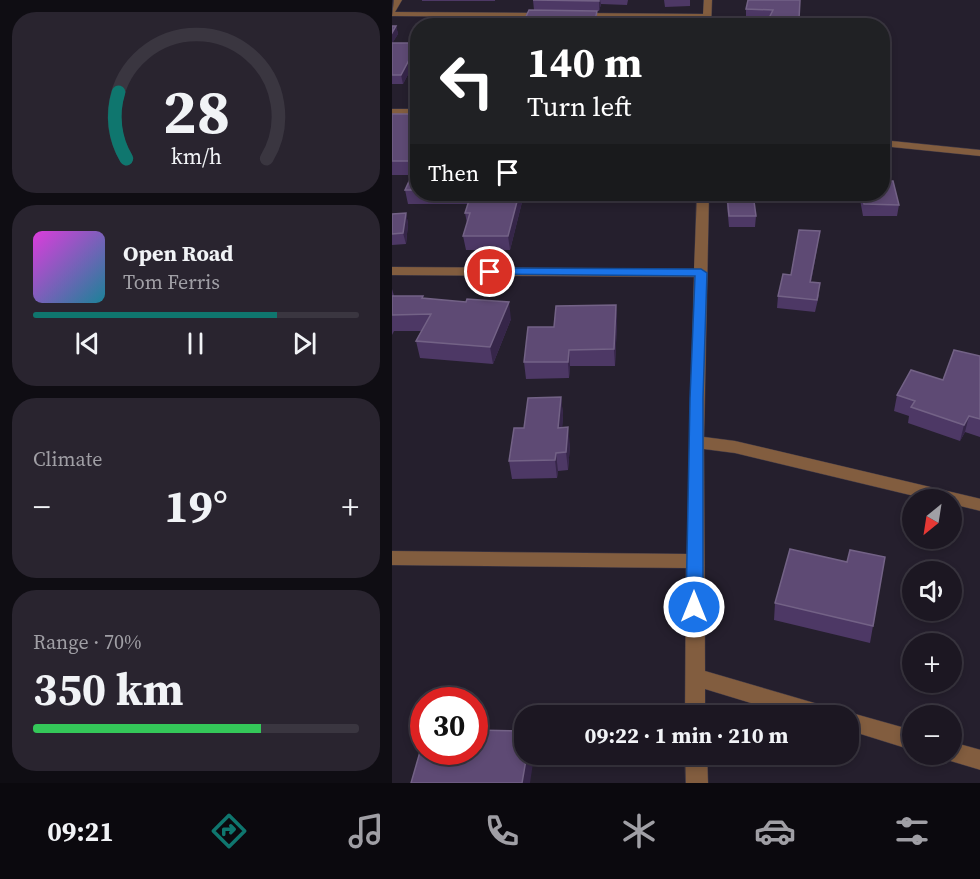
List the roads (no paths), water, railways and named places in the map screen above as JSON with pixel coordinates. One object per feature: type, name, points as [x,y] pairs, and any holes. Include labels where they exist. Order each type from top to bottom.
[{"type":"street","points":[[398,0],[392,12],[553,15]]},
{"type":"street","points":[[707,18],[708,0]]},
{"type":"street","points":[[564,15],[636,18]]},
{"type":"street","points":[[392,112],[410,111]]},
{"type":"street","points":[[890,144],[980,153]]},
{"type":"street","points":[[695,705],[694,561],[703,201]]},
{"type":"street","points":[[392,271],[701,273]]},
{"type":"street","points":[[696,442],[735,447],[980,505]]},
{"type":"street","points":[[392,558],[694,561]]},
{"type":"street","points":[[695,677],[790,705]]},
{"type":"street","points":[[859,725],[902,737]]},
{"type":"street","points":[[962,755],[980,760]]},
{"type":"street","points":[[696,765],[697,783]]}]
